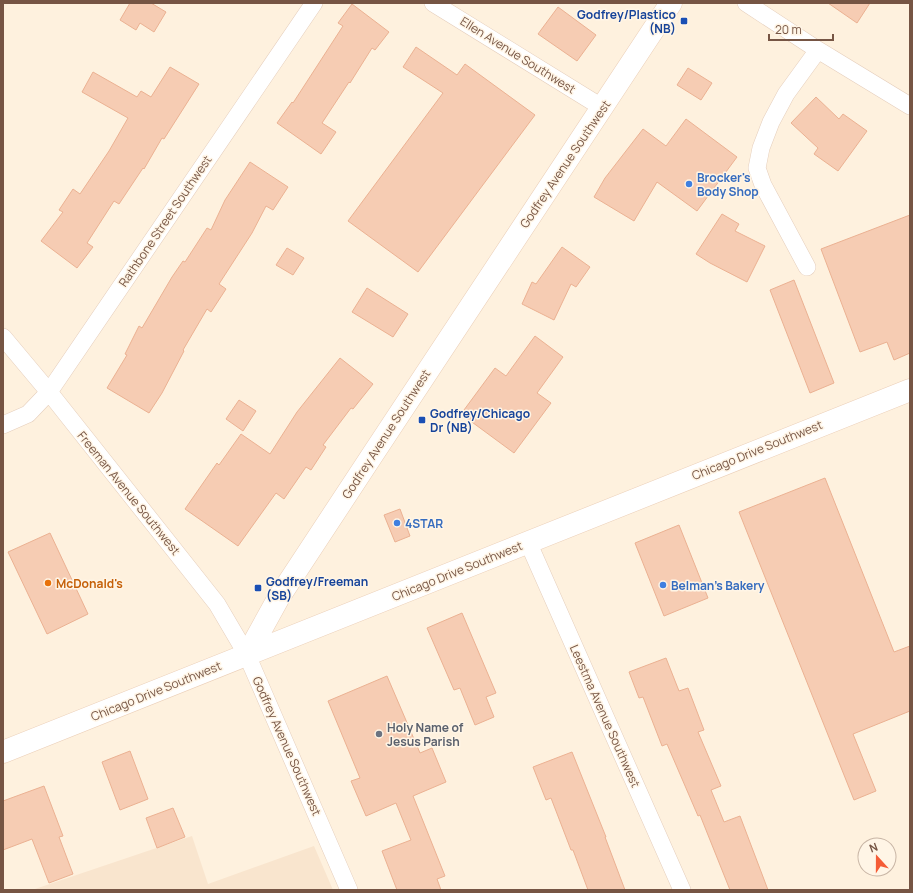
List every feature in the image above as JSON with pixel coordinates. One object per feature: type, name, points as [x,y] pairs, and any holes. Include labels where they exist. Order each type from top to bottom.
[{"type":"main road","name":"Godfrey Avenue Southwest","points":[[247,655],[296,571],[672,3]]},
{"type":"main road","name":"Chicago Drive Southwest","points":[[3,752],[910,390]]},
{"type":"street","name":"Rathbone Street Southwest","points":[[3,425],[28,414],[49,392],[314,3]]},
{"type":"street","name":"Ellen Avenue Southwest","points":[[433,3],[603,108]]},
{"type":"street","points":[[746,3],[818,50],[910,106]]},
{"type":"street","points":[[807,267],[763,185],[757,168],[761,148],[771,122],[786,94],[818,50]]},
{"type":"street","name":"Freeman Avenue Southwest","points":[[3,337],[49,392],[217,604],[247,655]]},
{"type":"street","name":"Leestma Avenue Southwest","points":[[528,542],[682,890]]},
{"type":"street","name":"Godfrey Avenue Southwest","points":[[247,655],[349,890]]},
{"type":"shaded area","points":[[192,836],[208,884],[314,846],[333,890],[32,890]]},
{"type":"building","points":[[130,3],[151,3],[166,12],[154,32],[140,23],[136,30],[120,20]]},
{"type":"building","points":[[828,3],[870,3],[857,23]]},
{"type":"building","points":[[352,4],[389,32],[375,50],[372,48],[322,123],[336,132],[321,154],[277,123],[292,102],[293,103],[343,26],[338,23]]},
{"type":"building","points":[[558,7],[596,35],[577,61],[538,34]]},
{"type":"building","points":[[416,47],[457,75],[465,64],[535,115],[418,272],[348,221],[443,93],[403,67]]},
{"type":"building","points":[[170,67],[199,84],[164,139],[162,138],[144,169],[143,168],[119,204],[114,201],[87,243],[93,247],[77,268],[41,241],[63,212],[59,210],[73,189],[80,194],[109,151],[128,118],[82,92],[93,72],[137,97],[141,91],[151,97]]},
{"type":"building","points":[[688,68],[712,83],[701,100],[677,85]]},
{"type":"building","points":[[816,97],[839,119],[843,114],[867,131],[838,171],[814,154],[818,148],[791,123]]},
{"type":"building","name":"Brocker's Body Shop","points":[[686,119],[737,157],[697,211],[657,182],[634,221],[594,197],[605,178],[643,129],[666,146]]},
{"type":"building","points":[[250,162],[288,187],[273,210],[266,206],[252,233],[219,284],[226,289],[211,312],[207,309],[183,350],[184,351],[162,393],[149,413],[107,388],[127,355],[125,354],[139,326],[142,328],[172,277],[183,261],[185,262],[207,228],[211,230],[225,200]]},
{"type":"building","points":[[722,214],[739,224],[735,231],[765,246],[747,282],[696,254]]},
{"type":"building","points":[[910,215],[910,353],[894,360],[887,342],[860,352],[821,249]]},
{"type":"building","points":[[562,247],[590,267],[576,287],[571,284],[554,320],[522,304],[532,282],[536,284]]},
{"type":"building","points":[[287,248],[304,258],[293,275],[276,265]]},
{"type":"building","points":[[794,280],[834,383],[810,393],[770,290]]},
{"type":"building","points":[[367,288],[408,314],[393,337],[352,312]]},
{"type":"building","points":[[535,336],[563,357],[537,393],[551,403],[514,453],[461,414],[495,368],[506,376]]},
{"type":"building","points":[[340,358],[373,384],[353,409],[351,408],[323,445],[326,447],[311,470],[306,467],[284,499],[276,493],[238,546],[185,509],[217,463],[219,465],[241,434],[270,454],[297,412]]},
{"type":"building","points":[[239,400],[256,411],[243,431],[226,419]]},
{"type":"building","points":[[825,478],[894,652],[910,646],[910,711],[853,734],[876,791],[854,800],[739,512]]},
{"type":"building","points":[[400,509],[410,536],[395,542],[384,515]]},
{"type":"building","points":[[679,525],[708,598],[664,616],[635,543]]},
{"type":"building","name":"McDonald's","points":[[50,533],[88,614],[47,634],[8,552]]},
{"type":"building","points":[[462,613],[496,693],[486,697],[494,717],[475,725],[460,688],[454,690],[427,628]]},
{"type":"building","points":[[666,658],[679,691],[688,688],[704,730],[698,732],[721,786],[711,790],[724,822],[740,816],[768,890],[730,890],[700,815],[698,816],[667,744],[662,746],[643,697],[639,698],[629,672]]},
{"type":"building","points":[[387,676],[420,753],[432,748],[446,782],[413,796],[445,876],[437,879],[441,890],[397,890],[382,851],[411,840],[396,803],[366,816],[351,781],[360,778],[328,701]]},
{"type":"building","points":[[130,751],[148,799],[120,810],[102,762]]},
{"type":"building","points":[[572,752],[606,837],[625,890],[588,890],[551,798],[546,800],[533,767]]},
{"type":"building","points":[[44,786],[63,836],[59,837],[73,874],[49,883],[32,839],[3,850],[3,801]]},
{"type":"building","points":[[173,808],[185,837],[157,848],[146,818]]},
{"type":"place","name":"Godfrey/Plastico (NB)","points":[[684,21]]},
{"type":"place","name":"Brocker's Body Shop","points":[[689,184]]},
{"type":"place","name":"Godfrey/Chicago Dr (NB)","points":[[422,420]]},
{"type":"place","name":"4STAR","points":[[397,523]]},
{"type":"place","name":"McDonald's","points":[[48,583]]},
{"type":"place","name":"Belman's Bakery","points":[[663,585]]},
{"type":"place","name":"Godfrey/Freeman (SB)","points":[[258,588]]},
{"type":"place","name":"Holy Name of Jesus Parish","points":[[379,734]]}]
